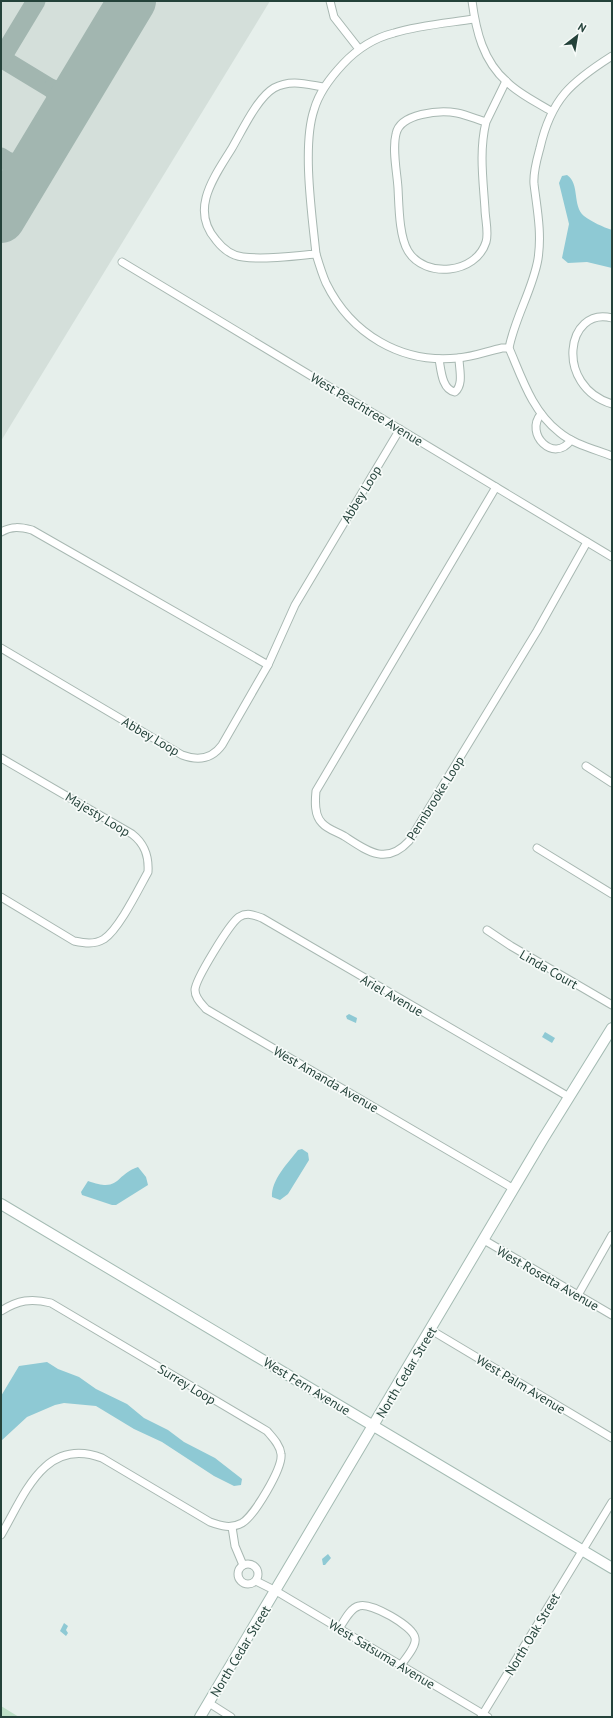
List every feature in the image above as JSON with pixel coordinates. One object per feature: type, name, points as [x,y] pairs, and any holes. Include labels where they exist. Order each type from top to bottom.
[{"type":"street","points":[[330,1],[334,17],[359,49]]},
{"type":"street","points":[[472,1],[474,19],[485,54],[506,81],[551,111]]},
{"type":"street","points":[[474,19],[420,27],[393,33],[372,41],[359,49],[323,87],[313,110],[309,133],[309,164],[316,254],[325,282],[345,314],[360,330],[389,348],[404,353],[439,359],[459,358],[502,348],[509,348]]},
{"type":"street","points":[[612,56],[584,74],[551,111],[542,136],[534,182],[541,228],[538,260],[509,348],[530,398],[558,432],[571,440],[612,456]]},
{"type":"street","points":[[486,122],[456,113],[424,114],[412,116],[402,123],[396,133],[398,192],[403,241],[408,252],[418,262],[430,268],[445,269],[468,264],[477,257],[487,241],[481,165],[482,138],[486,122],[506,81]]},
{"type":"street","points":[[316,254],[242,257],[225,250],[210,234],[204,215],[204,198],[212,182],[261,101],[273,89],[287,83],[300,82],[323,87]]},
{"type":"street","name":"West Peachtree Avenue","points":[[122,262],[612,557]]},
{"type":"street","points":[[612,318],[600,317],[589,321],[579,331],[572,350],[573,365],[581,383],[593,395],[612,404]]},
{"type":"street","points":[[439,359],[445,387],[450,391],[455,392],[459,388],[460,382],[459,358]]},
{"type":"street","points":[[542,414],[536,423],[537,432],[540,440],[548,448],[562,449],[567,446],[571,440]]},
{"type":"street","name":"Abbey Loop","points":[[1,648],[192,759],[206,757],[218,750],[268,665],[295,605],[400,429]]},
{"type":"street","name":"Pennbrooke Loop","points":[[496,487],[316,791],[315,803],[317,814],[322,823],[362,847],[374,853],[390,854],[401,850],[409,841],[544,619],[588,542]]},
{"type":"street","points":[[1,532],[10,528],[21,527],[32,530],[268,665]]},
{"type":"street","name":"Majesty Loop","points":[[1,758],[132,834],[144,846],[149,863],[148,872],[112,932],[103,940],[95,943],[85,944],[74,941],[1,897]]},
{"type":"street","points":[[586,766],[612,782]]},
{"type":"street","points":[[537,848],[612,894]]},
{"type":"street","name":"Ariel Avenue","points":[[221,941],[237,918],[252,914],[262,918],[569,1097]]},
{"type":"street","name":"Linda Court","points":[[487,930],[511,946],[612,1006]]},
{"type":"street","name":"West Amanda Avenue","points":[[221,941],[196,982],[196,998],[206,1009],[514,1189]]},
{"type":"street","name":"North Cedar Street","points":[[200,1717],[569,1097],[612,1028]]},
{"type":"street","name":"West Fern Avenue","points":[[1,1204],[612,1568]]},
{"type":"street","points":[[578,1295],[612,1235]]},
{"type":"street","name":"West Rosetta Avenue","points":[[484,1240],[612,1315]]},
{"type":"street","name":"Surrey Loop","points":[[1,1311],[11,1304],[24,1300],[38,1300],[50,1303],[267,1431],[278,1444],[281,1454],[278,1469],[253,1512],[243,1522],[232,1527]]},
{"type":"street","name":"West Palm Avenue","points":[[430,1330],[612,1438]]},
{"type":"street","points":[[1,1535],[33,1478],[43,1467],[63,1456],[83,1453],[102,1458],[210,1522],[221,1526],[232,1527],[236,1546],[243,1565]]},
{"type":"street","name":"North Oak Street","points":[[484,1716],[612,1502]]},
{"type":"street","points":[[256,1581],[258,1573],[256,1567],[248,1564],[243,1565],[237,1574],[240,1581],[249,1584],[256,1581],[276,1591]]},
{"type":"street","name":"West Satsuma Avenue","points":[[276,1591],[402,1665],[484,1716]]},
{"type":"street","points":[[339,1628],[350,1612],[360,1605],[371,1606],[388,1615],[411,1630],[416,1639],[402,1665]]},
{"type":"street","points":[[209,1703],[231,1717]]},
{"type":"shaded area","points":[[1,1],[270,1],[1,441]]},
{"type":"green space","points":[[1,1706],[19,1717],[1,1717]]},
{"type":"water","points":[[567,175],[573,183],[580,212],[590,220],[612,230],[612,268],[587,262],[568,263],[562,258],[569,224],[559,183],[562,176]]},
{"type":"water","points":[[349,1014],[357,1018],[356,1023],[347,1019],[346,1016]]},
{"type":"water","points":[[545,1032],[555,1038],[552,1043],[542,1037]]},
{"type":"water","points":[[302,1149],[308,1153],[309,1160],[288,1194],[280,1200],[272,1197],[272,1191],[277,1178],[298,1150]]},
{"type":"water","points":[[138,1167],[146,1177],[148,1185],[116,1205],[82,1195],[81,1192],[88,1181],[106,1185],[112,1184],[130,1170]]},
{"type":"water","points":[[47,1362],[58,1369],[79,1377],[96,1389],[127,1404],[144,1418],[168,1430],[184,1442],[215,1458],[242,1479],[241,1485],[234,1486],[214,1476],[162,1442],[134,1429],[96,1406],[64,1403],[55,1405],[27,1417],[1,1441],[1,1396],[19,1366]]},
{"type":"water","points":[[328,1554],[331,1558],[325,1565],[323,1565],[322,1559]]},
{"type":"water","points":[[64,1623],[68,1626],[66,1630],[68,1633],[66,1636],[60,1631]]},
{"type":"taxiway","points":[[1,59],[36,1]]},
{"type":"taxiway","points":[[1,58],[52,89],[60,103],[60,120]]},
{"type":"taxiway","points":[[52,89],[65,91],[82,84]]},
{"type":"taxiway","points":[[1,157],[12,166],[19,189]]},
{"type":"taxiway","points":[[10,162],[17,163],[39,157]]},
{"type":"runway","points":[[1,219],[132,1]]}]
